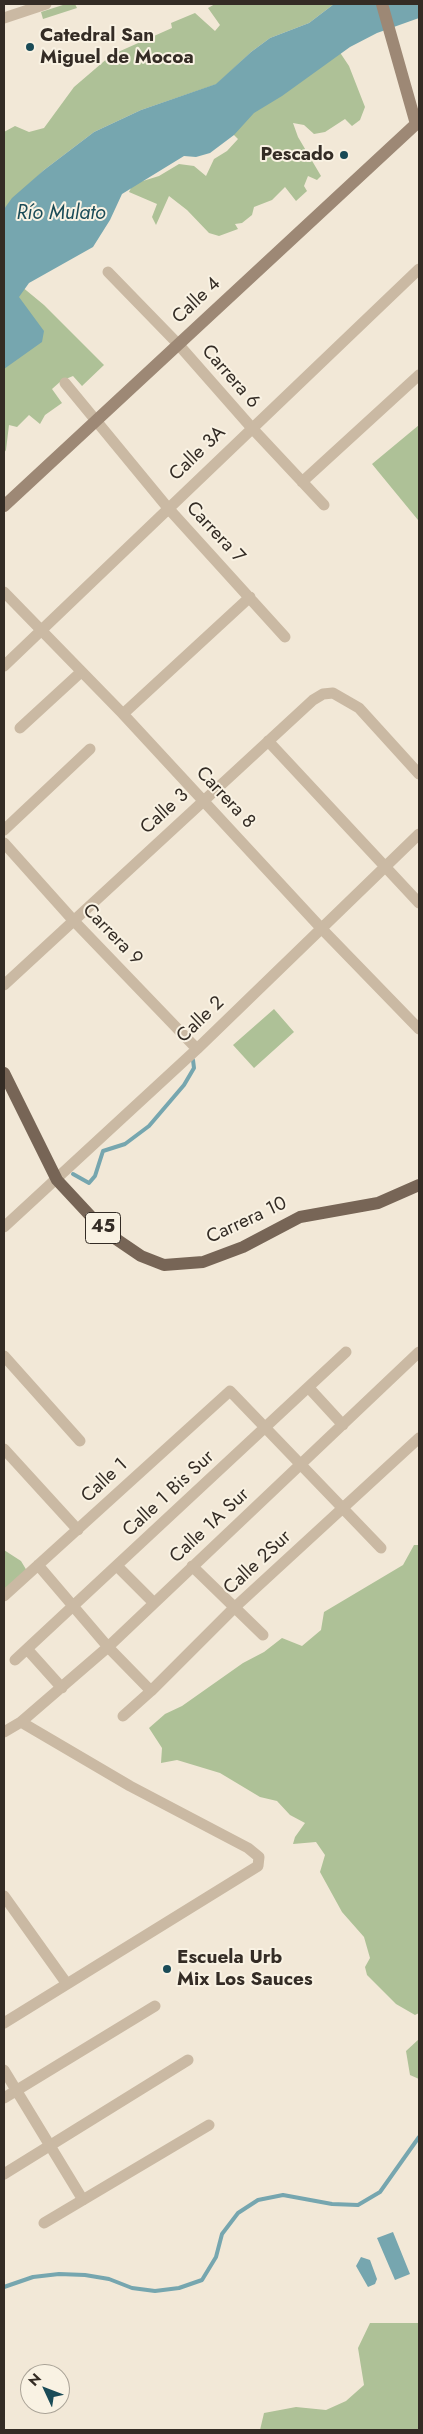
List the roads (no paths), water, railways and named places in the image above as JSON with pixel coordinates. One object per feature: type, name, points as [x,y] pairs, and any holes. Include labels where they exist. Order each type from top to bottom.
[{"type":"main road","points":[[382,4],[418,127]]},
{"type":"main road","name":"Calle 4","points":[[4,506],[178,344],[418,127]]},
{"type":"main road","name":"Carrera 10","points":[[4,1072],[58,1180],[97,1223],[116,1239],[141,1256],[164,1265],[203,1262],[244,1247],[300,1217],[378,1203],[419,1185]]},
{"type":"street","points":[[4,18],[46,4]]},
{"type":"street","name":"Calle 3A","points":[[4,666],[251,427],[419,268]]},
{"type":"street","name":"Carrera 6","points":[[108,272],[178,344],[251,427],[324,505]]},
{"type":"street","points":[[302,482],[419,375]]},
{"type":"street","name":"Carrera 7","points":[[65,383],[168,508],[250,596],[284,637]]},
{"type":"street","name":"Carrera 8","points":[[4,592],[123,714],[321,928],[419,1029]]},
{"type":"street","points":[[123,714],[250,596]]},
{"type":"street","points":[[20,728],[81,672]]},
{"type":"street","name":"Calle 3","points":[[4,985],[268,741],[313,700],[323,694],[333,693],[358,708],[419,774]]},
{"type":"street","points":[[268,741],[419,903]]},
{"type":"street","points":[[4,830],[90,749]]},
{"type":"street","name":"Calle 2","points":[[4,1227],[58,1180],[197,1049],[419,834]]},
{"type":"street","name":"Carrera 9","points":[[4,843],[73,920],[197,1049]]},
{"type":"street","name":"Calle 1 Bis Sur","points":[[14,1660],[266,1429],[346,1352]]},
{"type":"street","name":"Calle 1A Sur","points":[[4,1732],[21,1722],[108,1647],[419,1352]]},
{"type":"street","points":[[4,1356],[80,1442]]},
{"type":"street","points":[[309,1388],[343,1425]]},
{"type":"street","name":"Calle 1","points":[[4,1596],[230,1390],[266,1429]]},
{"type":"street","points":[[266,1429],[381,1548]]},
{"type":"street","name":"Calle 2Sur","points":[[123,1716],[151,1691],[234,1608],[419,1438]]},
{"type":"street","points":[[4,1450],[78,1530]]},
{"type":"street","points":[[38,1565],[72,1607],[151,1691]]},
{"type":"street","points":[[117,1566],[154,1603]]},
{"type":"street","points":[[192,1566],[263,1635]]},
{"type":"street","points":[[27,1649],[62,1688]]},
{"type":"street","points":[[4,2023],[258,1866],[259,1857],[248,1848],[130,1786],[21,1722]]},
{"type":"street","points":[[4,1896],[67,1984]]},
{"type":"street","points":[[4,2098],[155,2006]]},
{"type":"street","points":[[4,2174],[188,2060]]},
{"type":"street","points":[[4,2070],[83,2200]]},
{"type":"street","points":[[44,2223],[209,2125]]},
{"type":"water","name":"Río Mulato","points":[[334,4],[419,4],[419,18],[377,33],[350,47],[282,96],[254,113],[234,135],[210,153],[196,157],[184,156],[122,194],[110,220],[93,247],[29,283],[19,297],[44,331],[42,342],[4,369],[4,209],[12,198],[44,170],[94,132],[141,110],[216,84],[251,52],[270,38],[309,23]]},
{"type":"water","points":[[393,2232],[410,2274],[395,2280],[377,2238]]},
{"type":"water","points":[[361,2257],[370,2260],[377,2279],[375,2284],[368,2287],[356,2266]]},
{"type":"waterway","points":[[73,1174],[89,1183],[95,1176],[103,1151],[125,1144],[149,1126],[184,1085],[194,1068],[193,1060]]},
{"type":"waterway","points":[[4,2287],[33,2277],[59,2274],[85,2275],[109,2279],[132,2288],[155,2291],[179,2288],[202,2280],[216,2257],[222,2234],[238,2213],[258,2200],[283,2195],[332,2204],[358,2205],[380,2192],[419,2137]]},
{"type":"place","name":"Catedral San Miguel de Mocoa","points":[[30,47]]},
{"type":"place","name":"Pescado","points":[[344,155]]},
{"type":"place","name":"Escuela Urb Mix Los Sauces","points":[[167,1969]]}]
